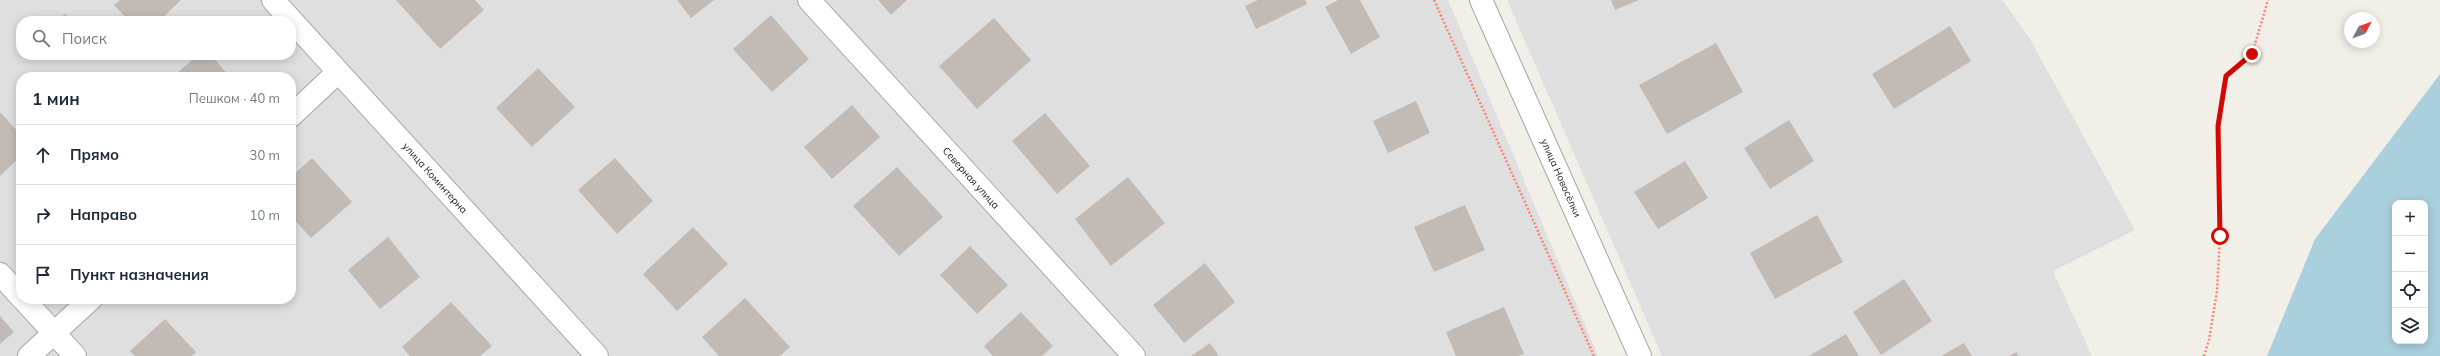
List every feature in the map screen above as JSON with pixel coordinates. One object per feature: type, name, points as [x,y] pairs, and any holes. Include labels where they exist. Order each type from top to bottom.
[{"type":"street","name":"улица Коминтерна","points":[[274,0],[288,16]]},
{"type":"street","name":"Северная улица","points":[[809,0],[1134,356]]},
{"type":"street","name":"улица Новосёлки","points":[[1481,0],[1640,356]]},
{"type":"street","name":"улица Коминтерна","points":[[296,25],[597,356]]},
{"type":"street","points":[[296,111],[338,72]]},
{"type":"street","points":[[0,274],[16,292]]},
{"type":"street","points":[[28,304],[75,356]]},
{"type":"street","points":[[29,356],[86,304]]},
{"type":"path","points":[[1434,0],[1594,356]]},
{"type":"path","points":[[2204,356],[2209,340],[2217,291],[2220,236],[2218,126],[2226,76],[2252,54],[2268,0]]},
{"type":"shaded area","points":[[0,0],[1448,0],[1598,356],[0,356]]},
{"type":"shaded area","points":[[1507,0],[2002,0],[2030,39],[2135,230],[2053,271],[2092,356],[1662,356]]},
{"type":"water","points":[[2440,74],[2440,356],[2267,356],[2315,239]]},
{"type":"building","points":[[120,0],[180,1],[164,16],[124,16],[114,5]]},
{"type":"building","points":[[396,0],[475,0],[484,10],[440,49]]},
{"type":"building","points":[[677,0],[714,0],[691,18]]},
{"type":"building","points":[[878,0],[907,0],[891,15]]},
{"type":"building","points":[[1258,0],[1305,0],[1307,4],[1256,29],[1245,6]]},
{"type":"building","points":[[1338,0],[1360,0],[1380,37],[1351,54],[1325,7]]},
{"type":"building","points":[[1611,0],[1639,0],[1615,10]]},
{"type":"building","points":[[771,15],[809,59],[772,92],[733,49]]},
{"type":"building","points":[[994,18],[1031,60],[977,109],[939,66]]},
{"type":"building","points":[[1950,26],[1971,61],[1894,109],[1872,74]]},
{"type":"building","points":[[1716,43],[1743,92],[1667,134],[1639,85]]},
{"type":"building","points":[[192,60],[215,60],[226,72],[178,72]]},
{"type":"building","points":[[538,68],[575,107],[532,147],[496,108]]},
{"type":"building","points":[[1416,101],[1430,133],[1388,153],[1373,121]]},
{"type":"building","points":[[852,105],[880,137],[832,179],[804,147]]},
{"type":"building","points":[[0,112],[16,130],[16,161],[0,176]]},
{"type":"building","points":[[1045,113],[1090,166],[1057,194],[1012,141]]},
{"type":"building","points":[[1789,120],[1814,161],[1770,189],[1744,148]]},
{"type":"building","points":[[312,158],[352,202],[311,238],[296,222],[296,172]]},
{"type":"building","points":[[615,158],[653,201],[617,234],[578,190]]},
{"type":"building","points":[[1685,161],[1708,198],[1658,229],[1634,192]]},
{"type":"building","points":[[897,167],[943,217],[899,256],[853,206]]},
{"type":"building","points":[[1128,177],[1165,223],[1111,266],[1075,219]]},
{"type":"building","points":[[1465,205],[1485,250],[1434,272],[1414,227]]},
{"type":"building","points":[[1817,215],[1843,262],[1775,299],[1750,253]]},
{"type":"building","points":[[693,227],[728,264],[677,311],[643,274]]},
{"type":"building","points":[[388,237],[420,277],[380,309],[348,270]]},
{"type":"building","points":[[970,246],[1008,285],[977,314],[940,275]]},
{"type":"building","points":[[1205,263],[1235,302],[1184,343],[1153,305]]},
{"type":"building","points":[[1904,279],[1932,321],[1881,355],[1853,312]]},
{"type":"building","points":[[745,298],[790,347],[780,356],[719,356],[702,337]]},
{"type":"building","points":[[451,302],[492,346],[480,356],[410,356],[402,347]]},
{"type":"building","points":[[1504,307],[1524,354],[1518,356],[1456,356],[1446,332]]},
{"type":"building","points":[[1021,312],[1053,346],[1042,356],[993,356],[984,346]]},
{"type":"building","points":[[0,316],[14,332],[0,344]]},
{"type":"building","points":[[165,319],[196,352],[192,356],[135,356],[130,351]]},
{"type":"building","points":[[1846,334],[1859,356],[1809,356]]},
{"type":"building","points":[[1210,343],[1219,356],[1191,356]]},
{"type":"building","points":[[1964,343],[1972,356],[1941,356]]},
{"type":"building","points":[[2016,352],[2019,356],[2009,356]]},
{"type":"route","points":[[2220,236],[2218,126],[2226,76],[2252,54]]}]
